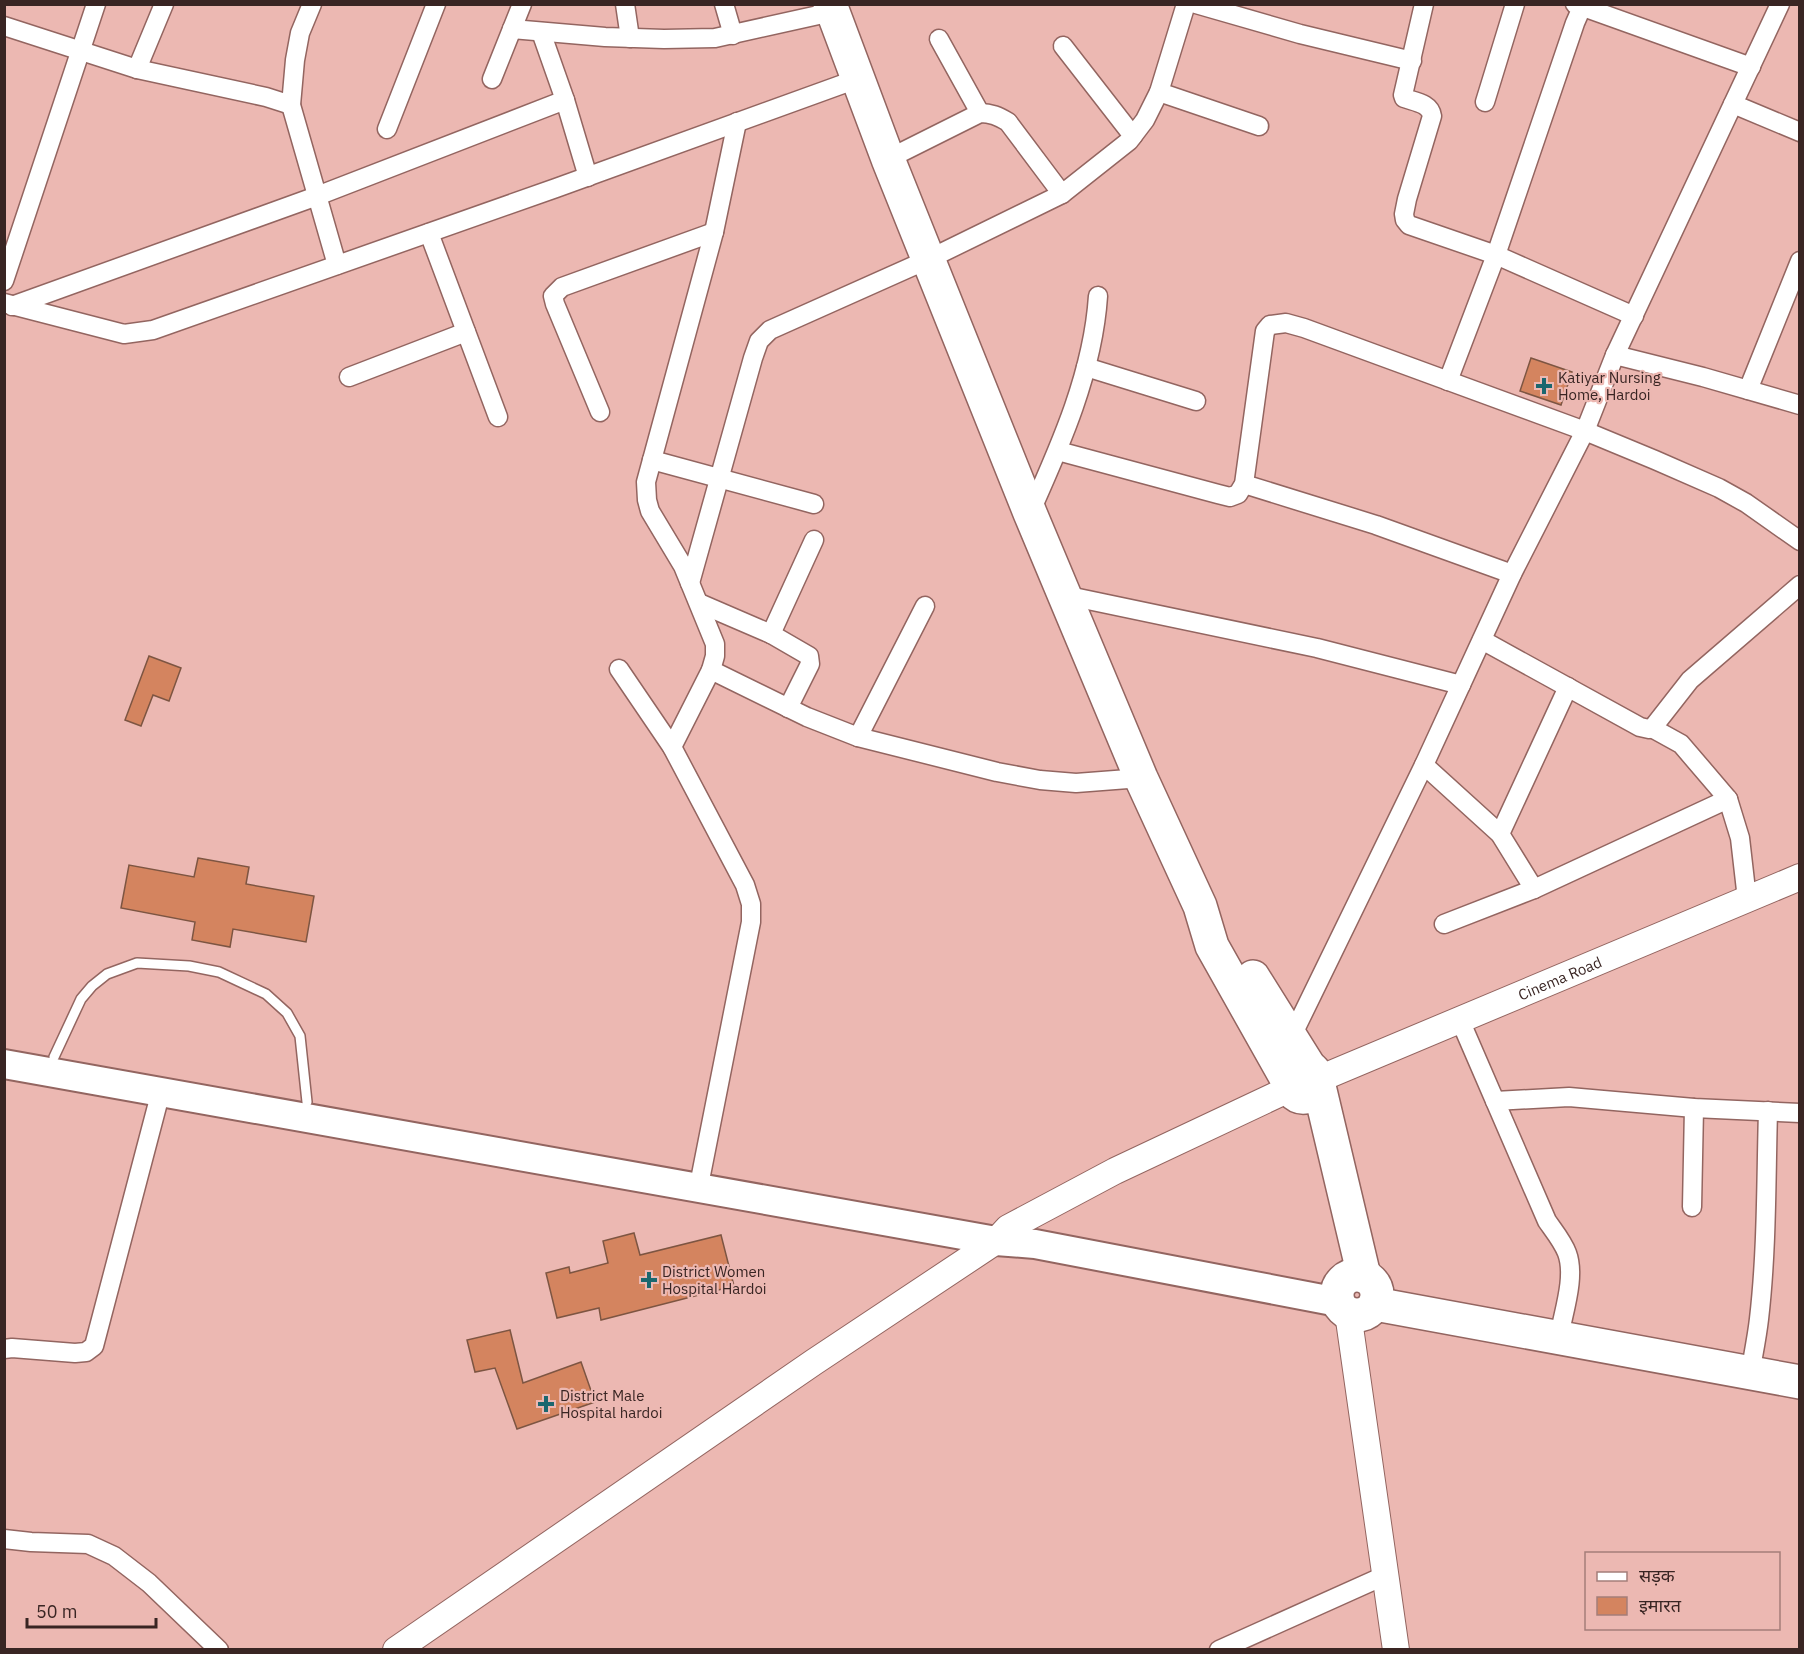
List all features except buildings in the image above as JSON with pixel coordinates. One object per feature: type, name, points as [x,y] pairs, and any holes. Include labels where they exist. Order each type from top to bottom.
[{"type":"highway","points":[[831,8],[888,159],[1030,513],[1141,778],[1200,906],[1212,946],[1304,1083]]},
{"type":"highway","points":[[1200,906],[1231,939],[1291,1038],[1304,1083],[1355,1299],[1800,1382]]},
{"type":"main road","points":[[4,1048],[701,1175],[1002,1234],[1035,1244],[1355,1299]]},
{"type":"main road","points":[[4,1064],[1002,1234]]},
{"type":"street","points":[[4,281],[96,4]]},
{"type":"street","points":[[137,69],[164,4]]},
{"type":"street","points":[[312,4],[300,33],[291,105],[337,265]]},
{"type":"street","points":[[387,129],[436,4]]},
{"type":"street","points":[[492,79],[522,4]]},
{"type":"street","points":[[625,4],[630,38]]},
{"type":"street","points":[[724,4],[733,35]]},
{"type":"street","points":[[690,583],[759,341],[770,330],[929,259],[1062,194],[1133,136],[1145,120],[1159,92],[1186,4]]},
{"type":"street","points":[[1196,4],[1300,34],[1412,61]]},
{"type":"street","points":[[1424,4],[1403,95],[1404,98],[1428,106],[1432,116],[1407,199],[1405,220],[1409,225],[1496,255],[1634,316]]},
{"type":"street","points":[[1485,102],[1515,4]]},
{"type":"street","points":[[1291,1038],[1425,765],[1512,574],[1585,431],[1615,355],[1780,4]]},
{"type":"street","points":[[1448,381],[1496,255],[1579,6],[1751,68]]},
{"type":"street","points":[[512,29],[630,38],[715,38],[831,8]]},
{"type":"street","points":[[4,26],[137,69],[266,97],[291,105]]},
{"type":"street","points":[[541,32],[565,100],[588,177]]},
{"type":"street","points":[[939,39],[980,113]]},
{"type":"street","points":[[1063,46],[1133,136]]},
{"type":"street","points":[[8,304],[124,334],[153,330],[588,177],[857,79]]},
{"type":"street","points":[[1159,92],[1259,126]]},
{"type":"street","points":[[8,304],[317,196],[565,100]]},
{"type":"street","points":[[1733,104],[1800,132]]},
{"type":"street","points":[[888,159],[980,113],[998,116],[1008,122],[1062,194]]},
{"type":"street","points":[[672,747],[711,670],[715,656],[715,644],[683,566],[650,511],[646,482],[714,232],[737,122]]},
{"type":"street","points":[[600,412],[555,304],[553,296],[556,291],[562,286],[714,232]]},
{"type":"street","points":[[429,233],[498,417]]},
{"type":"street","points":[[1748,390],[1800,261]]},
{"type":"street","points":[[1030,513],[1058,452],[1086,367],[1098,296]]},
{"type":"street","points":[[1058,452],[1230,497],[1238,494],[1244,484],[1265,331],[1270,325],[1286,323],[1585,431],[1719,488],[1746,503],[1800,541]]},
{"type":"street","points":[[349,377],[466,332]]},
{"type":"street","points":[[1615,355],[1800,405]]},
{"type":"street","points":[[1086,367],[1196,401]]},
{"type":"street","points":[[652,460],[814,504]]},
{"type":"street","points":[[1244,484],[1376,525],[1512,574]]},
{"type":"street","points":[[771,634],[814,540]]},
{"type":"street","points":[[1652,728],[1690,680],[1800,585]]},
{"type":"street","points":[[1064,595],[1317,648],[1461,685]]},
{"type":"street","points":[[699,603],[771,634],[809,656],[810,664],[788,708]]},
{"type":"street","points":[[858,737],[926,606]]},
{"type":"street","points":[[1482,640],[1640,726],[1652,728],[1681,744],[1728,799],[1740,838],[1747,899]]},
{"type":"street","points":[[619,669],[672,747],[745,885],[751,904],[751,922],[701,1175]]},
{"type":"street","points":[[711,670],[807,717],[858,737],[997,772],[1040,780],[1076,783],[1141,778]]},
{"type":"street","points":[[1500,834],[1568,687]]},
{"type":"street","points":[[1425,765],[1500,834],[1534,889]]},
{"type":"street","points":[[1444,924],[1534,889],[1728,799]]},
{"type":"street","name":"Cinema Road","points":[[396,1650],[1002,1234],[1115,1171],[1304,1083],[1800,877]]},
{"type":"street","points":[[1460,1020],[1547,1221],[1567,1252],[1570,1278],[1559,1337]]},
{"type":"street","points":[[4,1348],[75,1353],[86,1352],[94,1346],[160,1091]]},
{"type":"street","points":[[1495,1101],[1569,1097],[1694,1108],[1800,1113]]},
{"type":"street","points":[[1692,1207],[1694,1108]]},
{"type":"street","points":[[1750,1374],[1759,1320],[1765,1248],[1768,1111]]},
{"type":"street","points":[[1355,1299],[1396,1650]]},
{"type":"street","points":[[1355,1299],[1413,1650]]},
{"type":"street","points":[[4,1539],[88,1544],[114,1557],[149,1583],[219,1650]]},
{"type":"street","points":[[1219,1650],[1386,1575]]},
{"type":"lane","points":[[54,1057],[81,999],[107,974],[137,963],[189,966],[219,972],[266,994],[287,1013],[300,1036],[306,1102]]},
{"type":"place","name":"Katiyar Nursing Home, Hardoi","points":[[1544,386]]},
{"type":"place","name":"District Women Hospital Hardoi","points":[[649,1280]]},
{"type":"place","name":"District Male Hospital hardoi","points":[[546,1404]]}]
